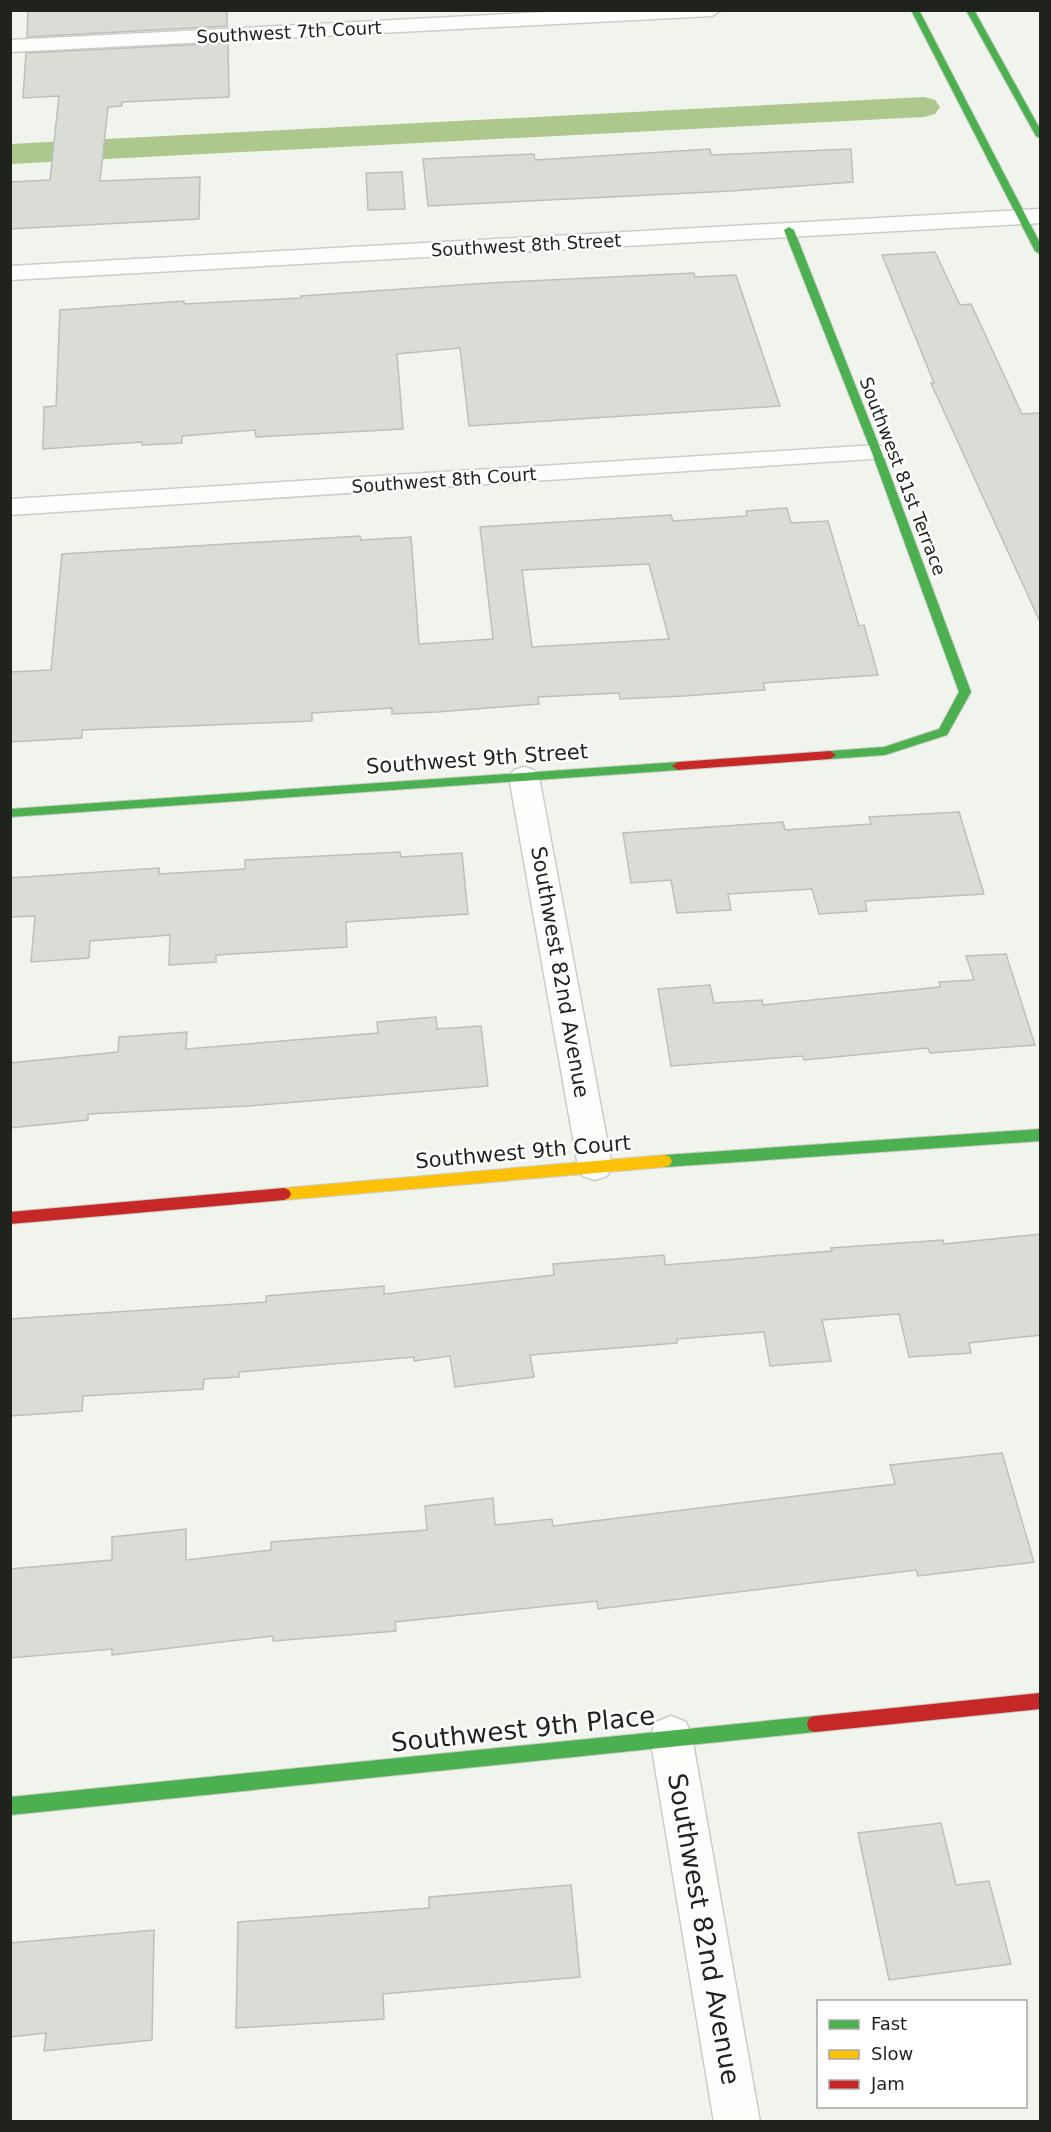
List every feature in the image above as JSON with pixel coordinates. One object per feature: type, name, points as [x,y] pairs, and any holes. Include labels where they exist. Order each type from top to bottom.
[{"type":"street","name":"Southwest 7th Court","points":[[10,46],[712,10]]},
{"type":"street","points":[[915,10],[1031,216],[1041,251]]},
{"type":"street","points":[[970,10],[1041,136]]},
{"type":"street","name":"Southwest 8th Street","points":[[10,273],[1031,216]]},
{"type":"street","name":"Southwest 81st Terrace","points":[[789,230],[877,453],[965,692],[943,732]]},
{"type":"street","name":"Southwest 8th Court","points":[[10,507],[877,453]]},
{"type":"street","name":"Southwest 9th Street","points":[[10,813],[885,751],[943,732]]},
{"type":"street","name":"Southwest 82nd Avenue","points":[[524,777],[595,1167]]},
{"type":"street","name":"Southwest 9th Court","points":[[10,1218],[595,1167],[1041,1135]]},
{"type":"street","name":"Southwest 9th Place","points":[[10,1806],[1041,1701]]},
{"type":"street","name":"Southwest 82nd Avenue","points":[[670,1737],[737,2121]]},
{"type":"building","points":[[28,10],[227,10],[227,26],[27,37]]},
{"type":"building","points":[[228,43],[229,97],[122,102],[122,106],[108,107],[100,181],[200,177],[199,219],[10,229],[10,182],[50,180],[59,96],[23,98],[26,53]]},
{"type":"building","points":[[710,149],[711,155],[851,149],[853,182],[731,191],[428,206],[423,159],[534,154],[535,160]]},
{"type":"building","points":[[402,172],[405,209],[368,210],[366,173]]},
{"type":"building","points":[[935,252],[960,305],[971,304],[1022,414],[1041,413],[1041,624],[931,383],[934,383],[882,255]]},
{"type":"building","points":[[694,273],[695,277],[736,275],[780,406],[469,426],[460,348],[397,354],[403,429],[256,437],[255,430],[182,436],[182,443],[142,445],[142,442],[43,449],[44,407],[56,406],[60,310],[184,301],[184,304],[301,298],[301,296],[489,283]]},
{"type":"building","points":[[787,508],[791,523],[828,521],[859,626],[864,625],[878,675],[763,683],[765,690],[684,696],[620,699],[619,693],[538,697],[539,704],[437,712],[392,714],[392,708],[312,713],[312,721],[82,730],[82,738],[10,742],[10,672],[51,670],[62,554],[360,536],[361,540],[411,537],[419,644],[493,639],[480,527],[671,515],[673,521],[747,516],[746,511]],"holes":[[[649,564],[669,639],[532,647],[522,570]]]},
{"type":"building","points":[[959,812],[984,894],[865,901],[867,911],[819,914],[812,889],[728,894],[731,910],[677,913],[671,880],[631,883],[623,833],[783,822],[785,830],[871,824],[869,817]]},
{"type":"building","points":[[400,852],[401,857],[462,853],[468,914],[346,922],[347,947],[216,955],[216,962],[169,965],[170,935],[90,941],[89,958],[31,962],[35,916],[10,917],[10,878],[159,868],[159,874],[245,869],[245,860]]},
{"type":"building","points":[[1006,954],[1035,1045],[930,1053],[928,1048],[804,1060],[802,1056],[671,1066],[658,989],[710,985],[714,1003],[762,1000],[763,1005],[940,987],[939,982],[974,980],[966,956]]},
{"type":"building","points":[[436,1017],[437,1029],[481,1026],[488,1086],[248,1106],[88,1114],[88,1120],[10,1128],[10,1063],[118,1052],[119,1037],[187,1032],[186,1049],[378,1033],[377,1022]]},
{"type":"building","points":[[1041,1234],[1041,1335],[969,1343],[971,1353],[909,1357],[899,1314],[822,1320],[831,1361],[770,1366],[764,1332],[677,1339],[677,1343],[530,1355],[534,1377],[455,1387],[450,1356],[414,1361],[414,1357],[239,1372],[239,1377],[204,1379],[203,1389],[83,1396],[82,1411],[10,1416],[10,1319],[266,1302],[266,1296],[384,1286],[384,1294],[554,1275],[553,1264],[664,1255],[665,1265],[832,1251],[831,1248],[943,1240],[944,1244]]},
{"type":"building","points":[[1002,1453],[1034,1562],[918,1576],[916,1570],[598,1609],[597,1601],[395,1622],[396,1631],[273,1641],[273,1636],[112,1655],[112,1649],[10,1658],[10,1569],[112,1560],[112,1537],[186,1529],[186,1560],[271,1550],[271,1542],[427,1530],[425,1506],[493,1498],[495,1525],[552,1519],[553,1526],[895,1484],[890,1465]]},
{"type":"building","points":[[941,1823],[956,1885],[989,1881],[1011,1964],[889,1980],[858,1833]]},
{"type":"building","points":[[571,1885],[580,1977],[383,1994],[384,2019],[236,2028],[238,1922],[429,1908],[429,1897]]},
{"type":"building","points":[[154,1930],[152,2040],[44,2051],[46,2033],[10,2037],[10,1943]]},
{"type":"waterway","points":[[10,154],[924,107]]},
{"type":"traffic: fast","points":[[915,10],[1040,251]]},
{"type":"traffic: fast","points":[[970,10],[1040,136]]},
{"type":"traffic: fast","points":[[789,230],[877,453],[965,692],[943,732],[885,751],[830,755]]},
{"type":"traffic: fast","points":[[10,813],[678,766]]},
{"type":"traffic: fast","points":[[665,1161],[1040,1135]]},
{"type":"traffic: fast","points":[[10,1806],[815,1724]]},
{"type":"traffic: slow","points":[[284,1194],[665,1161]]},
{"type":"traffic: jam","points":[[678,766],[830,755]]},
{"type":"traffic: jam","points":[[10,1218],[284,1194]]},
{"type":"traffic: jam","points":[[815,1724],[1040,1701]]}]
